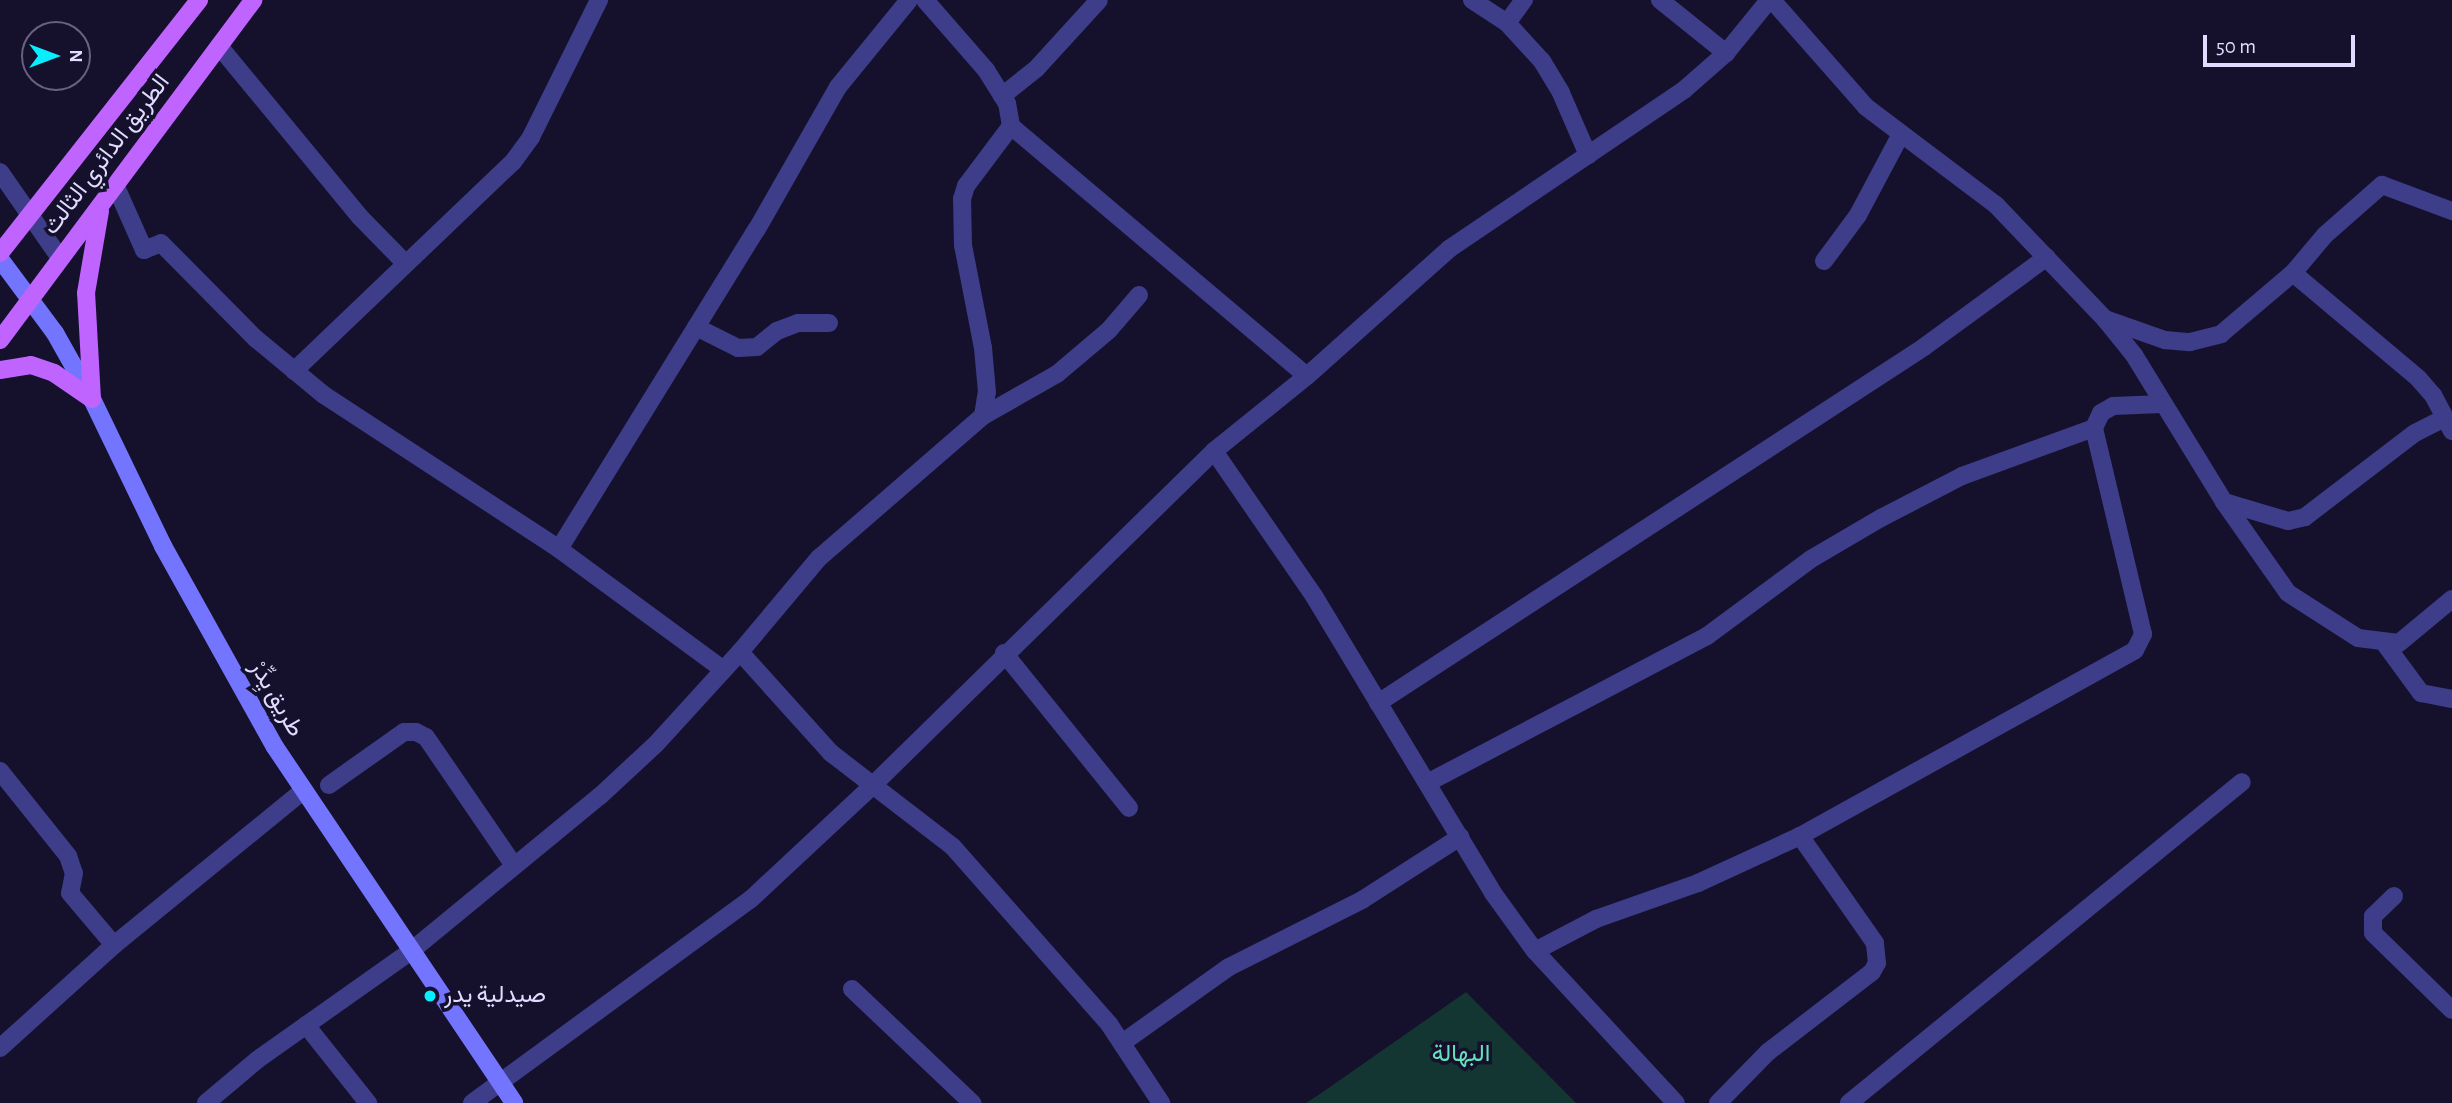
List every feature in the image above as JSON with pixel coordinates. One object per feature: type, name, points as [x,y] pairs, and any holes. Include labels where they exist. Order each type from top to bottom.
[{"type":"main road","name":"الطريق الدائري الثالث","points":[[0,253],[27,214],[199,0]]},
{"type":"main road","name":"الطريق الدائري الثالث","points":[[0,340],[253,0]]},
{"type":"main road","points":[[92,399],[86,293],[88,261],[102,204]]},
{"type":"main road","points":[[0,370],[31,365],[54,373],[92,399]]},
{"type":"street","points":[[294,371],[405,262],[493,185],[519,154],[599,0]]},
{"type":"street","points":[[559,550],[696,327],[838,87],[909,0]]},
{"type":"street","points":[[925,0],[1002,96],[1011,126],[1307,376]]},
{"type":"street","points":[[1002,96],[1036,69],[1099,0]]},
{"type":"street","points":[[1472,0],[1507,23],[1525,40],[1561,93],[1588,155]]},
{"type":"street","points":[[1507,23],[1524,0]]},
{"type":"street","points":[[1660,0],[1726,53]]},
{"type":"street","points":[[472,1103],[751,898],[871,787],[1004,653],[1214,451],[1307,376],[1449,249],[1653,113],[1726,53],[1771,0],[1837,79],[1901,134],[1996,205],[2105,318],[2134,355],[2224,502],[2288,593],[2337,628],[2385,644],[2410,638],[2452,599]]},
{"type":"street","points":[[219,46],[360,217],[405,262]]},
{"type":"street","points":[[983,416],[987,392],[983,348],[963,245],[962,199],[966,186],[1011,126]]},
{"type":"street","points":[[1824,261],[1865,204],[1901,134]]},
{"type":"street","points":[[0,172],[60,258]]},
{"type":"street","points":[[2105,318],[2165,340],[2190,342],[2221,334],[2293,272],[2325,234],[2382,185],[2452,211]]},
{"type":"street","points":[[116,187],[144,250],[160,243],[294,371],[375,432],[559,550],[721,668]]},
{"type":"street","points":[[1378,703],[1924,347],[2047,257]]},
{"type":"street","name":"طريق يِدِّرْ","points":[[0,260],[31,299],[92,399],[163,546],[238,684],[303,791],[514,1103]]},
{"type":"street","points":[[2224,502],[2288,521],[2305,517],[2415,433],[2448,424],[2433,395],[2418,379],[2293,272]]},
{"type":"street","points":[[206,1103],[306,1025],[411,951],[513,864],[600,796],[646,752],[721,668],[740,652],[819,558],[983,416],[1057,374],[1109,330],[1139,295]]},
{"type":"street","points":[[696,327],[738,348],[757,347],[777,331],[798,323],[829,323]]},
{"type":"street","points":[[1535,951],[1596,919],[1688,887],[1800,836],[2135,650],[2143,634],[2141,622],[2094,428],[2101,413],[2113,406],[2162,404]]},
{"type":"street","points":[[1429,782],[1707,636],[1811,559],[1881,518],[1962,475],[2094,428]]},
{"type":"street","points":[[1214,451],[1314,596],[1460,837],[1535,951],[1676,1103]]},
{"type":"street","points":[[2385,644],[2421,693],[2452,699]]},
{"type":"street","points":[[740,652],[800,722],[871,787],[953,848],[1122,1043],[1161,1103]]},
{"type":"street","points":[[1004,653],[1129,808]]},
{"type":"street","points":[[329,786],[404,732],[416,732],[426,737],[513,864]]},
{"type":"street","points":[[0,771],[68,856],[74,873],[70,892],[114,945]]},
{"type":"street","points":[[1849,1103],[2242,782]]},
{"type":"street","points":[[0,1048],[114,945],[303,791]]},
{"type":"street","points":[[1718,1103],[1768,1052],[1872,972],[1877,963],[1875,943],[1800,836]]},
{"type":"street","points":[[1122,1043],[1229,967],[1362,900],[1460,837]]},
{"type":"street","points":[[2394,896],[2373,916],[2373,933],[2452,1010]]},
{"type":"street","points":[[852,989],[972,1103]]},
{"type":"street","points":[[306,1025],[368,1103]]},
{"type":"green space","name":"البهالة","points":[[1466,992],[1576,1103],[1306,1103],[1320,1094]]},
{"type":"place","name":"صيدلية يدر","points":[[430,996]]}]
